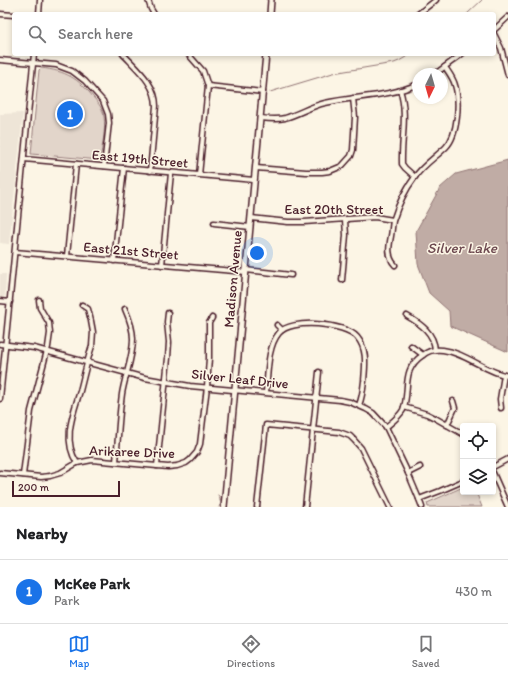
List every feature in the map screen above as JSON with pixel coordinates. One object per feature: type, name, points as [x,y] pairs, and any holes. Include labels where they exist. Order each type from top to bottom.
[{"type":"main road","points":[[270,12],[271,0]]},
{"type":"main road","name":"Madison Avenue","points":[[224,507],[266,56]]},
{"type":"street","points":[[38,12],[40,0]]},
{"type":"street","points":[[148,0],[153,12]]},
{"type":"street","points":[[421,12],[436,0]]},
{"type":"street","points":[[0,14],[12,16]]},
{"type":"street","points":[[496,28],[508,17]]},
{"type":"street","points":[[496,38],[501,48],[508,76]]},
{"type":"street","points":[[0,398],[34,56]]},
{"type":"street","points":[[125,56],[150,84],[156,97],[150,171]]},
{"type":"street","points":[[190,56],[203,71],[208,86],[199,175]]},
{"type":"street","points":[[395,265],[391,261],[389,250],[393,220],[400,202],[415,177],[446,147],[451,141],[454,133],[458,100],[453,80],[445,67],[459,56]]},
{"type":"street","points":[[0,60],[56,65],[72,71],[85,81],[103,100],[109,118],[104,166]]},
{"type":"street","points":[[208,86],[263,92]]},
{"type":"street","points":[[260,118],[283,118],[321,104],[387,93],[412,86]]},
{"type":"street","points":[[400,90],[405,114],[402,164],[415,177]]},
{"type":"street","points":[[256,168],[306,172],[330,171],[342,166],[351,156],[353,150],[355,117],[353,98]]},
{"type":"street","name":"East 19th Street","points":[[24,159],[254,180]]},
{"type":"street","points":[[67,256],[76,164]]},
{"type":"street","points":[[114,260],[124,168]]},
{"type":"street","points":[[162,265],[171,173]]},
{"type":"street","name":"East 20th Street","points":[[251,218],[288,222],[379,218],[393,220]]},
{"type":"street","points":[[342,280],[346,235],[345,220]]},
{"type":"street","points":[[214,223],[250,227]]},
{"type":"street","name":"East 21st Street","points":[[15,252],[291,275]]},
{"type":"street","points":[[23,475],[31,411],[47,351],[50,330],[47,320],[40,308],[39,300]]},
{"type":"street","points":[[0,301],[10,302]]},
{"type":"street","points":[[77,463],[70,445],[70,426],[92,346],[93,327],[88,309],[82,305]]},
{"type":"street","points":[[116,462],[122,395],[126,372],[131,358],[133,338],[125,309]]},
{"type":"street","points":[[157,466],[168,358],[168,313]]},
{"type":"street","points":[[407,316],[415,320],[428,332],[433,340],[435,350]]},
{"type":"street","name":"Arikaree Drive","points":[[0,473],[41,477],[53,476],[60,474],[77,463],[92,460],[168,467],[192,462],[199,449],[201,441],[209,358],[209,323],[212,318]]},
{"type":"street","points":[[266,392],[270,350],[274,341],[282,330],[297,325],[314,324],[339,327],[350,331],[357,337],[364,349],[365,363],[362,395],[359,405]]},
{"type":"street","points":[[277,325],[282,330]]},
{"type":"street","name":"Silver Leaf Drive","points":[[0,344],[47,351],[145,378],[165,382],[190,386],[340,400],[359,405],[373,413],[386,427],[422,507]]},
{"type":"street","points":[[411,346],[423,355]]},
{"type":"street","points":[[386,427],[397,418],[404,407],[407,377],[415,361],[427,352],[435,350],[449,352],[471,360],[496,373],[506,375],[500,399],[501,408]]},
{"type":"street","points":[[305,507],[319,372]]},
{"type":"street","points":[[447,425],[455,408],[454,401]]},
{"type":"street","points":[[404,407],[427,414],[460,432]]},
{"type":"street","points":[[257,507],[266,424],[339,432],[350,436],[361,448],[390,507]]},
{"type":"street","points":[[496,465],[508,459]]},
{"type":"street","points":[[408,473],[420,467]]},
{"type":"street","points":[[496,480],[508,507]]},
{"type":"street","points":[[419,499],[460,482]]},
{"type":"shaded area","points":[[41,68],[58,71],[71,77],[88,91],[99,105],[104,117],[104,138],[100,160],[31,154],[39,70]]},
{"type":"shaded area","points":[[23,113],[9,244],[0,243],[0,114]]},
{"type":"shaded area","points":[[0,274],[6,274],[5,296],[3,297],[0,297]]},
{"type":"shaded area","points":[[460,488],[460,495],[477,495],[482,507],[428,507],[427,503]]},
{"type":"water","name":"Silver Lake","points":[[508,160],[508,352],[450,326],[449,311],[429,293],[418,264],[416,231],[440,188],[456,174]]},
{"type":"waterway","points":[[469,12],[482,0]]},
{"type":"waterway","points":[[270,92],[333,73],[394,63],[408,56]]},
{"type":"waterway","points":[[218,495],[220,501]]},
{"type":"place","name":"McKee Park","points":[[70,114]]}]
